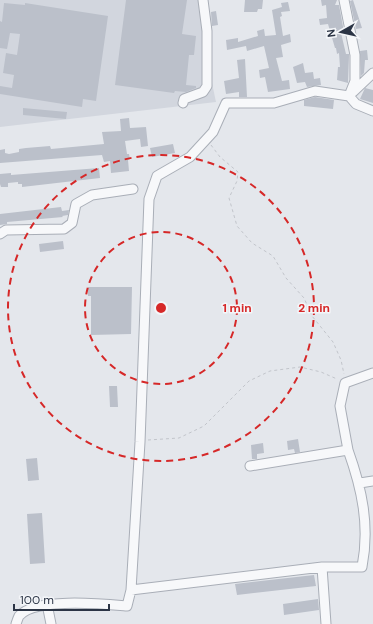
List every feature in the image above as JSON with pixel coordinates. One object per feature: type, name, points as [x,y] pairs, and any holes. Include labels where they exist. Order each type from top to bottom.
[{"type":"street","points":[[183,102],[184,99],[203,92],[207,86],[207,31],[203,0]]},
{"type":"street","points":[[344,0],[355,55],[355,81],[349,96]]},
{"type":"street","points":[[349,96],[373,72]]},
{"type":"street","points":[[16,624],[19,616],[27,610],[47,604],[127,606],[131,590],[140,442],[149,199],[157,176],[190,157],[213,132],[226,104],[274,103],[315,91],[349,96],[356,104],[373,111]]},
{"type":"street","points":[[0,234],[6,230],[64,229],[72,223],[76,204],[92,195],[133,189]]},
{"type":"street","points":[[131,590],[322,567],[362,567],[366,550],[366,524],[360,483],[348,450],[340,406],[345,383],[373,373]]},
{"type":"street","points":[[250,466],[348,450]]},
{"type":"street","points":[[360,483],[373,481]]},
{"type":"street","points":[[322,567],[326,624]]},
{"type":"street","points":[[47,604],[51,624]]},
{"type":"path","points":[[207,139],[220,157],[238,172],[237,180],[229,198],[237,226],[252,243],[273,256],[286,278],[304,298],[312,316],[333,342],[341,360],[345,383]]},
{"type":"path","points":[[140,442],[154,439],[179,438],[204,426],[249,381],[270,371],[300,367],[321,372],[345,383]]},
{"type":"shaded area","points":[[0,0],[200,0],[203,41],[216,102],[0,127]]},
{"type":"building","points":[[126,0],[187,0],[182,34],[196,36],[194,55],[189,55],[186,85],[196,86],[196,88],[186,92],[175,91],[174,93],[115,85]]},
{"type":"building","points":[[245,0],[263,0],[262,9],[258,9],[257,12],[244,12]]},
{"type":"building","points":[[321,0],[337,0],[335,5],[339,5],[344,32],[341,33],[346,54],[349,54],[348,83],[337,80],[338,67],[340,67],[339,53],[337,54],[328,24],[320,25],[319,19],[327,18],[326,5],[322,6]]},
{"type":"building","points":[[353,0],[362,28],[356,29],[350,1]]},
{"type":"building","points":[[288,2],[290,11],[281,12],[282,16],[280,17],[283,36],[290,34],[291,42],[281,45],[283,57],[276,58],[282,81],[289,80],[290,89],[268,92],[265,77],[260,78],[259,70],[269,68],[264,46],[247,51],[246,46],[227,50],[226,40],[238,38],[238,42],[258,36],[257,31],[264,29],[265,36],[276,35],[272,10],[282,7],[281,3]]},
{"type":"building","points":[[4,3],[25,5],[25,3],[108,16],[96,101],[83,99],[82,107],[0,94],[0,86],[12,88],[14,75],[3,73],[6,53],[17,55],[20,34],[10,33],[7,49],[0,48],[0,21],[2,22]]},
{"type":"building","points":[[216,11],[218,25],[212,26],[211,12]]},
{"type":"building","points":[[367,50],[368,60],[365,60],[364,73],[361,76],[360,51]]},
{"type":"building","points":[[245,59],[247,97],[239,97],[239,92],[226,94],[224,81],[239,78],[237,60]]},
{"type":"building","points":[[303,63],[305,73],[313,72],[314,79],[320,78],[321,85],[307,87],[305,82],[297,83],[293,67]]},
{"type":"building","points":[[365,88],[373,90],[373,103],[360,99]]},
{"type":"building","points":[[315,97],[334,100],[333,109],[304,106],[304,100]]},
{"type":"building","points":[[23,108],[67,112],[66,119],[23,115]]},
{"type":"building","points":[[129,118],[130,128],[146,127],[148,146],[141,147],[140,139],[125,141],[127,154],[129,154],[130,159],[128,160],[129,171],[111,173],[110,161],[104,162],[102,155],[0,163],[0,150],[5,149],[5,153],[9,154],[19,152],[19,149],[26,148],[50,146],[51,149],[104,144],[102,132],[121,131],[120,119]]},
{"type":"building","points":[[173,144],[175,153],[152,157],[150,148]]},
{"type":"building","points":[[99,168],[100,178],[22,187],[22,184],[18,184],[18,182],[8,183],[8,187],[1,187],[0,184],[0,174],[11,173],[11,175]]},
{"type":"building","points":[[61,207],[62,211],[69,210],[68,215],[62,216],[63,217],[7,222],[7,224],[0,225],[0,214]]},
{"type":"building","points":[[63,241],[64,249],[40,252],[39,244]]},
{"type":"building","points":[[88,287],[132,287],[131,334],[91,335],[91,296],[88,296]]},
{"type":"building","points":[[109,386],[117,386],[118,407],[110,407]]},
{"type":"building","points":[[298,439],[300,452],[295,453],[294,449],[288,450],[287,441]]},
{"type":"building","points":[[263,443],[264,453],[257,454],[257,459],[252,459],[251,445]]},
{"type":"building","points":[[37,458],[39,480],[28,481],[26,459]]},
{"type":"building","points":[[42,513],[45,563],[30,564],[27,514]]},
{"type":"building","points":[[314,575],[316,586],[237,595],[235,584]]},
{"type":"building","points":[[318,599],[319,610],[284,615],[283,604]]}]
